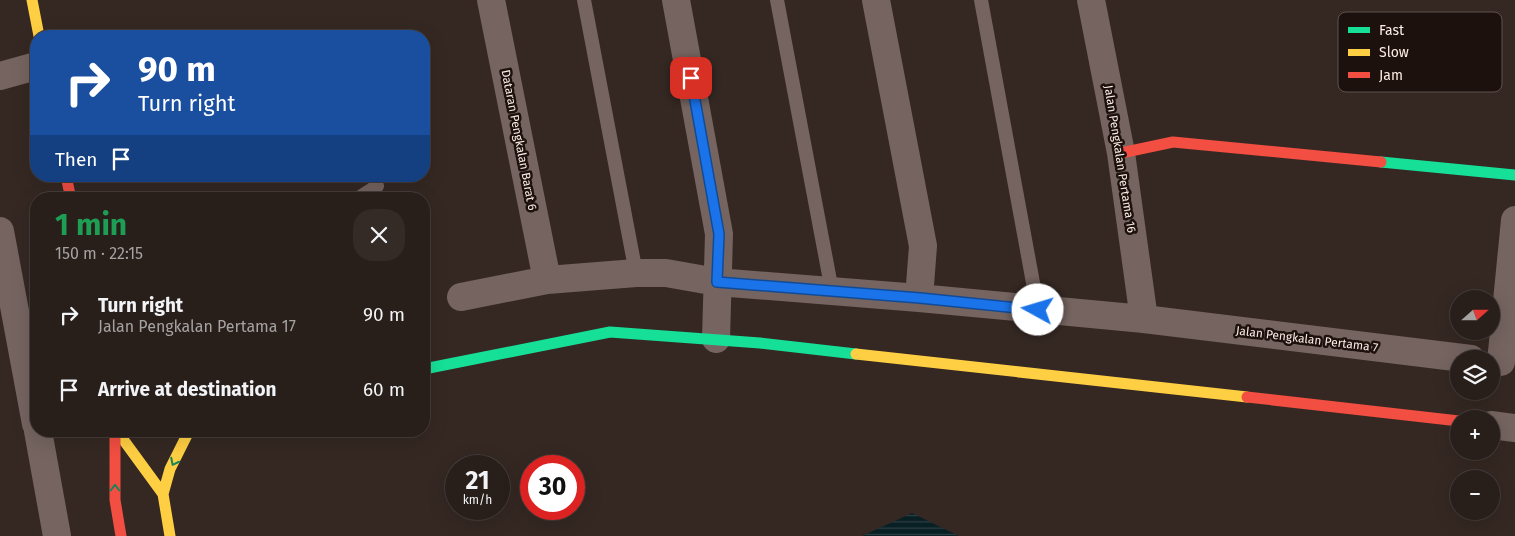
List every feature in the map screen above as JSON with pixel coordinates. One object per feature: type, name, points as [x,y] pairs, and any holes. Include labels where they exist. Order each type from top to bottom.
[{"type":"street","points":[[32,0],[38,30]]},
{"type":"street","name":"Dataran Pengkalan Barat 6","points":[[490,0],[547,280]]},
{"type":"street","points":[[676,0],[719,234],[716,339]]},
{"type":"street","points":[[876,0],[923,246],[920,298]]},
{"type":"street","name":"Jalan Pengkalan Pertama 16","points":[[1091,0],[1121,153],[1144,319]]},
{"type":"street","points":[[0,76],[30,68]]},
{"type":"street","points":[[1121,153],[1173,142],[1515,175]]},
{"type":"street","points":[[1502,363],[1515,220]]},
{"type":"street","points":[[0,230],[30,392]]},
{"type":"street","name":"Jalan Pengkalan Pertama 7","points":[[461,297],[547,280],[636,273],[666,273],[717,282],[920,298],[1144,319],[1450,356]]},
{"type":"street","points":[[430,368],[610,332],[716,339],[1450,420]]},
{"type":"street","points":[[1500,426],[1515,428]]},
{"type":"street","points":[[39,437],[57,536]]},
{"type":"street","points":[[116,437],[115,500],[121,536]]},
{"type":"street","points":[[120,437],[162,494],[170,536]]},
{"type":"street","points":[[162,494],[170,470],[186,437]]},
{"type":"lane","points":[[584,0],[636,273]]},
{"type":"lane","points":[[777,0],[832,291]]},
{"type":"lane","points":[[981,0],[1038,310]]},
{"type":"lane","points":[[368,192],[377,186]]},
{"type":"water","points":[[912,513],[959,536],[862,536]]},
{"type":"traffic: fast","points":[[1381,162],[1515,175]]},
{"type":"traffic: fast","points":[[430,368],[610,332],[760,343],[856,354]]},
{"type":"traffic: slow","points":[[32,0],[38,30]]},
{"type":"traffic: slow","points":[[856,354],[1247,397]]},
{"type":"traffic: slow","points":[[121,437],[163,494],[170,536]]},
{"type":"traffic: slow","points":[[163,494],[170,469],[186,437]]},
{"type":"traffic: jam","points":[[1121,153],[1173,142],[1381,162]]},
{"type":"traffic: jam","points":[[67,182],[69,192]]},
{"type":"traffic: jam","points":[[1247,397],[1450,420]]},
{"type":"traffic: jam","points":[[115,437],[115,500],[121,536]]},
{"type":"route","points":[[691,78],[719,234],[717,282],[920,298],[1038,310]]}]
